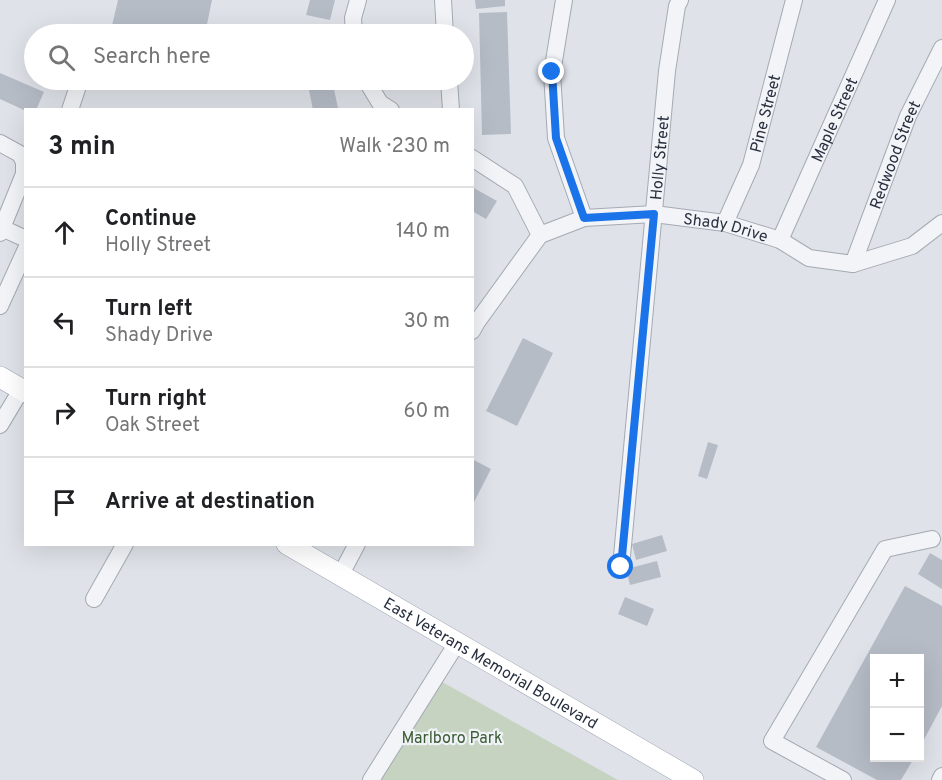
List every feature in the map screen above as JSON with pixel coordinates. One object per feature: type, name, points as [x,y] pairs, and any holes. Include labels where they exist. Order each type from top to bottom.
[{"type":"main road","points":[[0,378],[23,391]]},
{"type":"main road","name":"East Veterans Memorial Boulevard","points":[[291,546],[693,780]]},
{"type":"street","points":[[353,24],[358,0]]},
{"type":"street","points":[[443,0],[444,24]]},
{"type":"street","points":[[564,0],[552,72],[556,138],[584,218]]},
{"type":"street","name":"Holly Street","points":[[621,567],[667,71],[677,6],[680,0]]},
{"type":"street","name":"Pine Street","points":[[725,223],[751,165],[794,0]]},
{"type":"street","name":"Maple Street","points":[[780,240],[887,0]]},
{"type":"street","name":"Redwood Street","points":[[853,264],[908,116],[942,48]]},
{"type":"street","points":[[71,108],[77,90]]},
{"type":"street","points":[[372,90],[380,103],[388,108]]},
{"type":"street","points":[[450,90],[451,108]]},
{"type":"street","points":[[0,143],[20,154],[24,162],[24,174],[1,230],[24,238]]},
{"type":"street","points":[[474,159],[515,186],[540,235],[474,324]]},
{"type":"street","name":"Shady Drive","points":[[540,235],[584,218],[654,214],[725,223],[780,240],[809,258],[853,264],[912,246],[942,223]]},
{"type":"street","points":[[0,306],[24,253]]},
{"type":"street","points":[[0,425],[23,391]]},
{"type":"street","points":[[843,780],[772,741],[885,549],[939,540]]},
{"type":"street","points":[[94,599],[124,546]]},
{"type":"street","points":[[340,576],[356,546]]},
{"type":"street","points":[[371,780],[457,643]]},
{"type":"street","points":[[940,780],[942,776]]},
{"type":"green space","name":"Marlboro Park","points":[[435,678],[618,780],[378,780]]},
{"type":"building","points":[[118,0],[212,0],[207,24],[112,24]]},
{"type":"building","points":[[310,0],[335,0],[330,20],[306,15]]},
{"type":"building","points":[[475,0],[505,0],[505,6],[476,9]]},
{"type":"building","points":[[507,12],[511,134],[482,135],[479,13]]},
{"type":"building","points":[[0,73],[24,83],[24,90],[44,92],[37,108],[24,108],[24,110],[0,99]]},
{"type":"building","points":[[309,90],[334,90],[338,108],[313,108]]},
{"type":"building","points":[[474,188],[497,201],[486,219],[474,212]]},
{"type":"building","points":[[523,338],[553,353],[517,426],[486,411]]},
{"type":"building","points":[[708,442],[718,445],[707,479],[698,476]]},
{"type":"building","points":[[474,460],[491,469],[474,502]]},
{"type":"building","points":[[662,535],[667,551],[636,560],[632,544]]},
{"type":"building","points":[[930,553],[942,560],[942,589],[918,574]]},
{"type":"building","points":[[657,561],[661,577],[630,585],[626,569]]},
{"type":"building","points":[[905,586],[942,606],[942,706],[924,740],[924,654],[870,654],[870,762],[912,762],[901,780],[877,780],[816,747]]},
{"type":"building","points":[[625,597],[654,609],[647,626],[618,614]]},
{"type":"route","points":[[552,72],[556,138],[584,218],[654,214],[621,567]]}]
